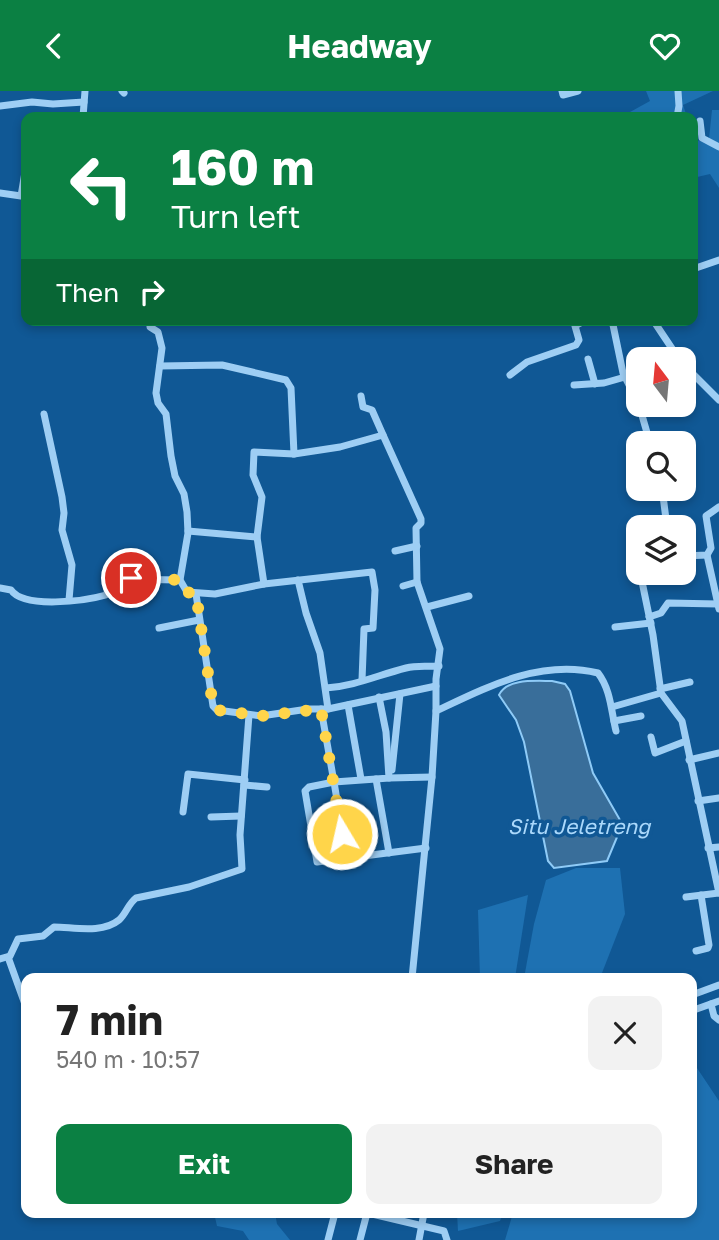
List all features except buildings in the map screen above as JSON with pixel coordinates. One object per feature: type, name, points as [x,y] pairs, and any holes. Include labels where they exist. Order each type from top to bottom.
[{"type":"street","points":[[83,112],[85,91]]},
{"type":"street","points":[[562,91],[563,95],[579,91]]},
{"type":"street","points":[[678,91],[678,112]]},
{"type":"street","points":[[0,106],[84,101]]},
{"type":"street","points":[[700,121],[702,138],[719,147]]},
{"type":"street","points":[[0,193],[21,196]]},
{"type":"street","points":[[698,267],[719,260]]},
{"type":"street","points":[[150,326],[160,339],[156,393],[158,403],[166,414],[173,466],[186,502],[188,531],[180,580],[187,592],[226,593],[264,584],[372,572],[375,590],[373,628],[364,629],[362,680]]},
{"type":"street","points":[[510,375],[527,362],[576,345],[579,340],[575,326]]},
{"type":"street","points":[[613,326],[625,377],[639,405],[647,431]]},
{"type":"street","points":[[657,326],[672,347]]},
{"type":"street","points":[[588,359],[595,384]]},
{"type":"street","points":[[160,366],[222,365],[286,380],[291,388],[294,454]]},
{"type":"street","points":[[573,384],[595,384],[625,377]]},
{"type":"street","points":[[696,377],[719,400]]},
{"type":"street","points":[[361,396],[363,407],[372,410],[421,519],[416,528],[417,582],[440,649],[426,848],[413,973]]},
{"type":"street","points":[[44,414],[63,504],[62,530],[72,565],[69,600]]},
{"type":"street","points":[[264,584],[257,537],[262,496],[253,475],[254,452],[294,454],[340,447],[383,435]]},
{"type":"street","points":[[615,627],[650,620],[661,613],[668,603],[718,606],[707,555],[710,548],[706,516],[719,507]]},
{"type":"street","points":[[188,531],[257,537]]},
{"type":"street","points":[[395,551],[417,546]]},
{"type":"street","points":[[696,555],[707,555]]},
{"type":"street","points":[[0,589],[11,590],[15,596],[29,600],[69,600],[106,595],[111,582],[116,579],[180,580]]},
{"type":"street","points":[[298,580],[303,604],[320,653],[326,688],[324,709],[347,860]]},
{"type":"street","points":[[403,586],[417,582]]},
{"type":"street","points":[[643,585],[660,691],[679,715],[687,741],[719,893],[686,897]]},
{"type":"street","points":[[196,594],[213,706],[219,711],[249,715],[324,709],[436,686]]},
{"type":"street","points":[[427,607],[469,596]]},
{"type":"street","points":[[159,628],[199,620]]},
{"type":"street","points":[[326,688],[348,686],[413,667],[439,666]]},
{"type":"street","points":[[436,711],[510,677],[586,670],[598,673],[602,678],[612,707],[616,731]]},
{"type":"street","points":[[612,707],[690,682]]},
{"type":"street","points":[[390,778],[400,694]]},
{"type":"street","points":[[380,697],[390,778]]},
{"type":"street","points":[[348,705],[361,779]]},
{"type":"street","points":[[21,996],[4,958],[21,938],[43,936],[54,927],[84,929],[111,924],[122,917],[136,898],[189,887],[212,877],[241,870],[241,816],[249,715]]},
{"type":"street","points":[[614,721],[641,716]]},
{"type":"street","points":[[651,737],[655,753],[687,741]]},
{"type":"street","points":[[689,760],[719,753]]},
{"type":"street","points":[[183,812],[188,774],[267,787]]},
{"type":"street","points":[[426,848],[317,862],[304,795],[309,787],[334,782],[432,777]]},
{"type":"street","points":[[376,779],[389,853]]},
{"type":"street","points":[[698,801],[719,798]]},
{"type":"street","points":[[211,817],[241,816]]},
{"type":"street","points":[[708,848],[719,847]]},
{"type":"street","points":[[696,951],[708,948],[709,945],[701,895]]},
{"type":"street","points":[[697,993],[719,985]]},
{"type":"street","points":[[697,1009],[715,1002],[714,1016],[719,1020]]},
{"type":"street","points":[[328,1240],[334,1218]]},
{"type":"street","points":[[360,1240],[367,1218]]},
{"type":"street","points":[[390,1218],[444,1231],[447,1233],[447,1240]]},
{"type":"street","points":[[419,1240],[423,1218]]},
{"type":"shaded area","points":[[646,91],[713,91],[683,105],[685,112],[630,112],[650,101]]},
{"type":"shaded area","points":[[712,110],[719,110],[719,188],[710,174],[698,177],[698,141],[709,139]]},
{"type":"shaded area","points":[[576,868],[620,868],[625,914],[602,973],[525,973],[546,880]]},
{"type":"shaded area","points":[[528,895],[516,973],[480,973],[478,910]]},
{"type":"shaded area","points":[[697,1068],[719,1101],[719,1240],[505,1240],[512,1218],[697,1218]]},
{"type":"shaded area","points":[[215,1218],[276,1218],[277,1224],[290,1240],[249,1240],[243,1231],[217,1226]]},
{"type":"shaded area","points":[[457,1218],[501,1218],[500,1221],[458,1231]]},
{"type":"water","name":"Situ Jeletreng","points":[[552,681],[565,684],[570,691],[593,773],[620,820],[620,830],[607,861],[554,868],[548,861],[524,742],[516,720],[499,695],[515,683]]},
{"type":"route","points":[[131,578],[180,580],[187,592],[196,594],[213,706],[217,710],[261,716],[321,709],[342,834]]}]
